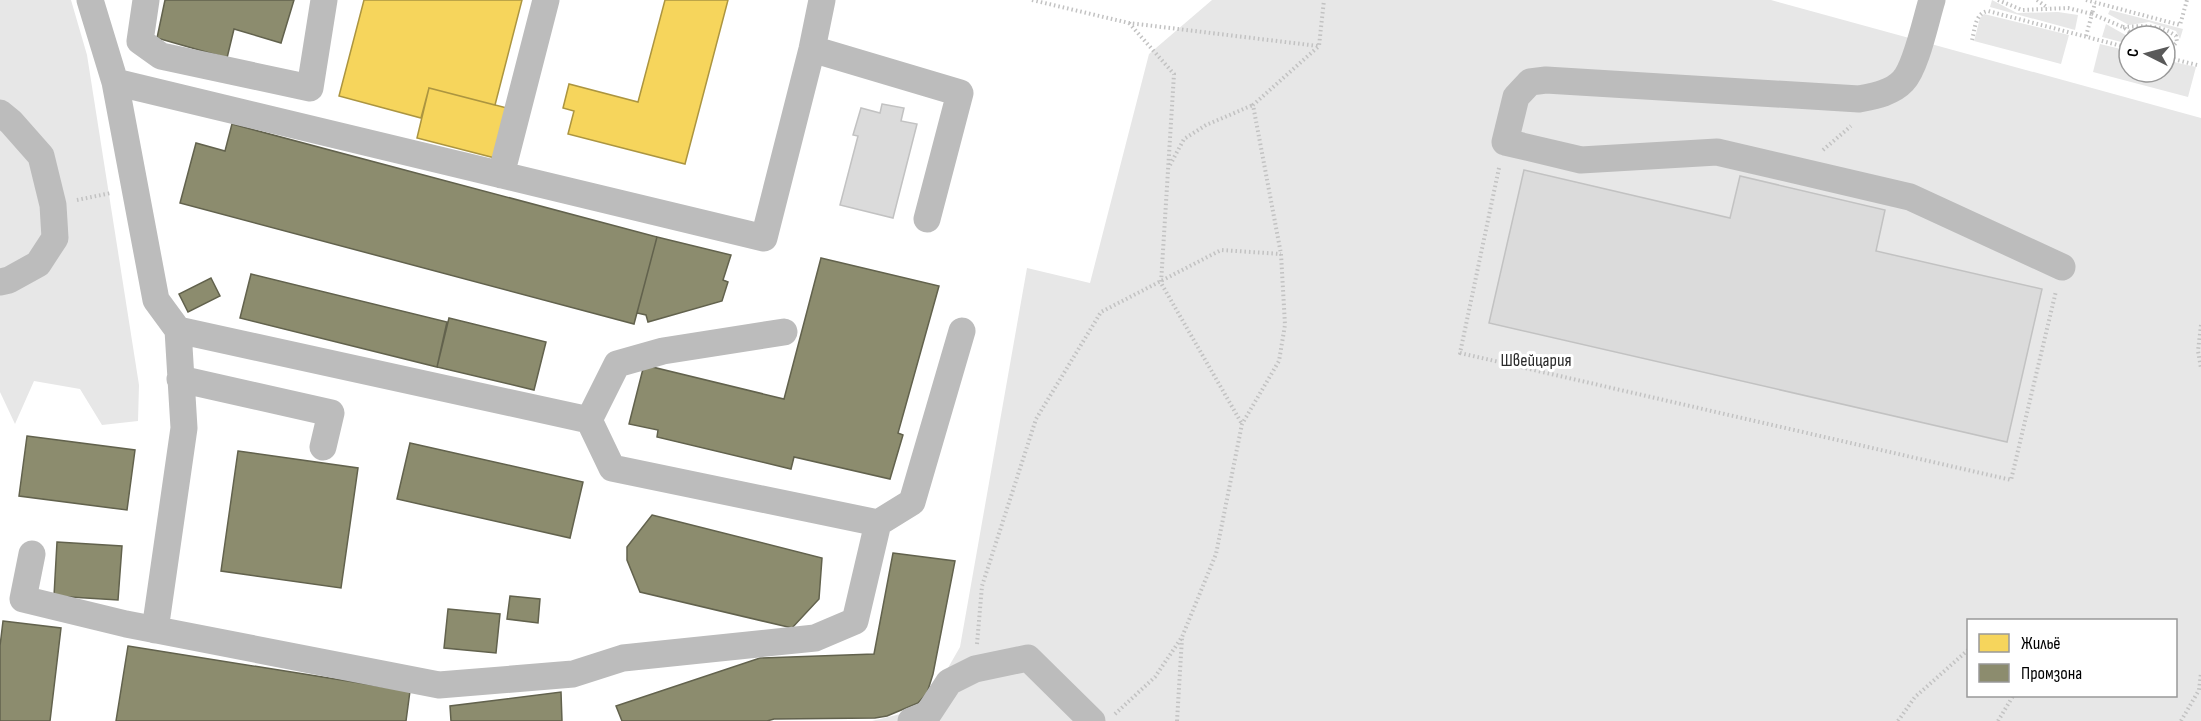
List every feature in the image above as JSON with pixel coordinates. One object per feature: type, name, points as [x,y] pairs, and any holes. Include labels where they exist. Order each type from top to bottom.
[{"type":"lane","points":[[90,0],[116,82],[156,300],[178,330],[184,428],[155,630]]},
{"type":"lane","points":[[146,0],[140,41],[160,56],[310,88],[324,0]]},
{"type":"lane","points":[[501,175],[546,0]]},
{"type":"lane","points":[[116,82],[764,238],[812,49],[822,0]]},
{"type":"lane","points":[[1932,0],[1913,63],[1903,81],[1881,94],[1859,99],[1546,80],[1530,82],[1516,98],[1505,142],[1581,160],[1717,152],[1910,197],[2062,267]]},
{"type":"lane","points":[[812,49],[960,93],[927,219]]},
{"type":"lane","points":[[0,113],[41,156],[53,205],[55,238],[38,264],[9,280],[0,282]]},
{"type":"lane","points":[[178,330],[589,420]]},
{"type":"lane","points":[[589,420],[612,468],[878,523],[912,502],[962,331]]},
{"type":"lane","points":[[589,420],[617,364],[663,351],[784,332]]},
{"type":"lane","points":[[180,379],[331,413],[323,447]]},
{"type":"lane","points":[[32,554],[23,599],[155,630],[439,685],[573,674],[623,658],[815,638],[855,621],[878,523]]},
{"type":"lane","points":[[911,721],[928,714],[949,682],[975,669],[1028,658],[1092,721]]},
{"type":"path","points":[[1032,0],[1129,23],[1319,46]]},
{"type":"path","points":[[1168,168],[1184,140],[1206,125],[1253,105],[1319,46],[1324,0]]},
{"type":"path","points":[[1998,0],[2022,10],[2068,8],[2092,14],[2117,24]]},
{"type":"path","points":[[2037,0],[2049,8]]},
{"type":"path","points":[[2086,0],[2180,26],[2187,0]]},
{"type":"path","points":[[2086,36],[2095,3]]},
{"type":"path","points":[[1972,40],[1979,16],[1983,11],[1988,11],[2117,45]]},
{"type":"path","points":[[1129,23],[1174,74],[1161,283],[1242,424]]},
{"type":"path","points":[[2177,60],[2197,65]]},
{"type":"path","points":[[1108,721],[1155,676],[1182,637],[1216,554],[1242,424],[1279,361],[1285,325],[1281,254],[1253,105]]},
{"type":"path","points":[[1818,153],[1859,119]]},
{"type":"path","points":[[1505,142],[1460,353],[2011,480],[2062,267]]},
{"type":"path","points":[[53,205],[135,188]]},
{"type":"path","points":[[975,669],[982,586],[1036,419],[1101,312],[1221,250],[1281,254]]},
{"type":"path","points":[[2201,325],[2198,351],[2201,368]]},
{"type":"path","points":[[1177,721],[1182,637]]},
{"type":"path","points":[[1898,721],[1915,698],[1967,651]]},
{"type":"path","points":[[2181,721],[2199,690],[2201,673]]},
{"type":"path","points":[[1998,721],[2012,697]]},
{"type":"green space","points":[[0,0],[71,0],[87,55],[139,385],[138,421],[102,425],[80,389],[34,381],[15,424],[0,392]]},
{"type":"green space","name":"Швейцария","points":[[1212,0],[1771,0],[2201,118],[2201,721],[872,721],[925,708],[960,647],[1027,268],[1090,283],[1149,54]]},
{"type":"green space","points":[[1992,0],[2017,13],[2058,12],[2078,15],[2075,30],[1990,7]]},
{"type":"green space","points":[[2110,10],[2164,24],[2149,22],[2127,24],[2108,14]]},
{"type":"green space","points":[[1984,14],[2069,35],[2061,64],[1974,41],[1980,18]]},
{"type":"green space","points":[[2106,24],[2117,30],[2117,41],[2102,37]]},
{"type":"green space","points":[[2177,27],[2183,29],[2180,39],[2177,33]]},
{"type":"green space","points":[[2100,44],[2117,48],[2117,78],[2093,72]]},
{"type":"green space","points":[[2177,63],[2196,67],[2188,97],[2139,84],[2177,84]]},
{"type":"building: Жильё","points":[[364,0],[522,0],[495,105],[429,88],[421,118],[339,96]]},
{"type":"building: Жильё","points":[[665,0],[728,0],[685,164],[568,134],[574,111],[563,108],[569,84],[638,102]]},
{"type":"building: Жильё","points":[[429,88],[507,108],[495,158],[417,138]]},
{"type":"building: Промзона","points":[[165,0],[294,0],[281,43],[234,29],[227,58],[157,38]]},
{"type":"building: Промзона","points":[[232,124],[657,237],[634,324],[180,203],[196,143],[225,151]]},
{"type":"building: Промзона","points":[[657,237],[731,255],[723,280],[728,282],[722,301],[648,322],[646,315],[637,313]]},
{"type":"building: Промзона","points":[[821,258],[939,286],[898,433],[903,435],[890,479],[794,457],[791,469],[657,437],[658,430],[629,424],[644,365],[784,399]]},
{"type":"building: Промзона","points":[[251,274],[447,322],[437,367],[240,318]]},
{"type":"building: Промзона","points":[[211,278],[220,296],[188,312],[179,294]]},
{"type":"building: Промзона","points":[[449,318],[546,342],[534,390],[437,367]]},
{"type":"building: Промзона","points":[[27,436],[135,450],[127,510],[19,496]]},
{"type":"building: Промзона","points":[[410,443],[583,482],[570,538],[397,499]]},
{"type":"building: Промзона","points":[[238,451],[358,468],[341,588],[221,571]]},
{"type":"building: Промзона","points":[[652,515],[822,558],[819,599],[792,628],[640,592],[627,560],[627,547]]},
{"type":"building: Промзона","points":[[57,542],[122,546],[118,600],[54,596]]},
{"type":"building: Промзона","points":[[893,553],[955,561],[933,674],[927,693],[918,703],[887,716],[875,718],[622,721],[616,706],[760,658],[874,654]]},
{"type":"building: Промзона","points":[[510,596],[540,599],[538,623],[507,619]]},
{"type":"building: Промзона","points":[[448,609],[500,614],[496,653],[444,648]]},
{"type":"building: Промзона","points":[[3,621],[61,628],[50,721],[0,721],[0,646]]},
{"type":"building: Промзона","points":[[128,646],[410,691],[406,721],[116,721]]},
{"type":"building: Промзона","points":[[561,692],[562,721],[451,721],[450,706]]},
{"type":"building: Прочее","points":[[882,104],[904,108],[901,121],[917,124],[893,218],[840,205],[858,136],[853,135],[861,108],[880,113]]},
{"type":"building: Прочее","points":[[1524,170],[1730,218],[1740,176],[1885,210],[1876,251],[2042,289],[2007,442],[1489,323]]}]
